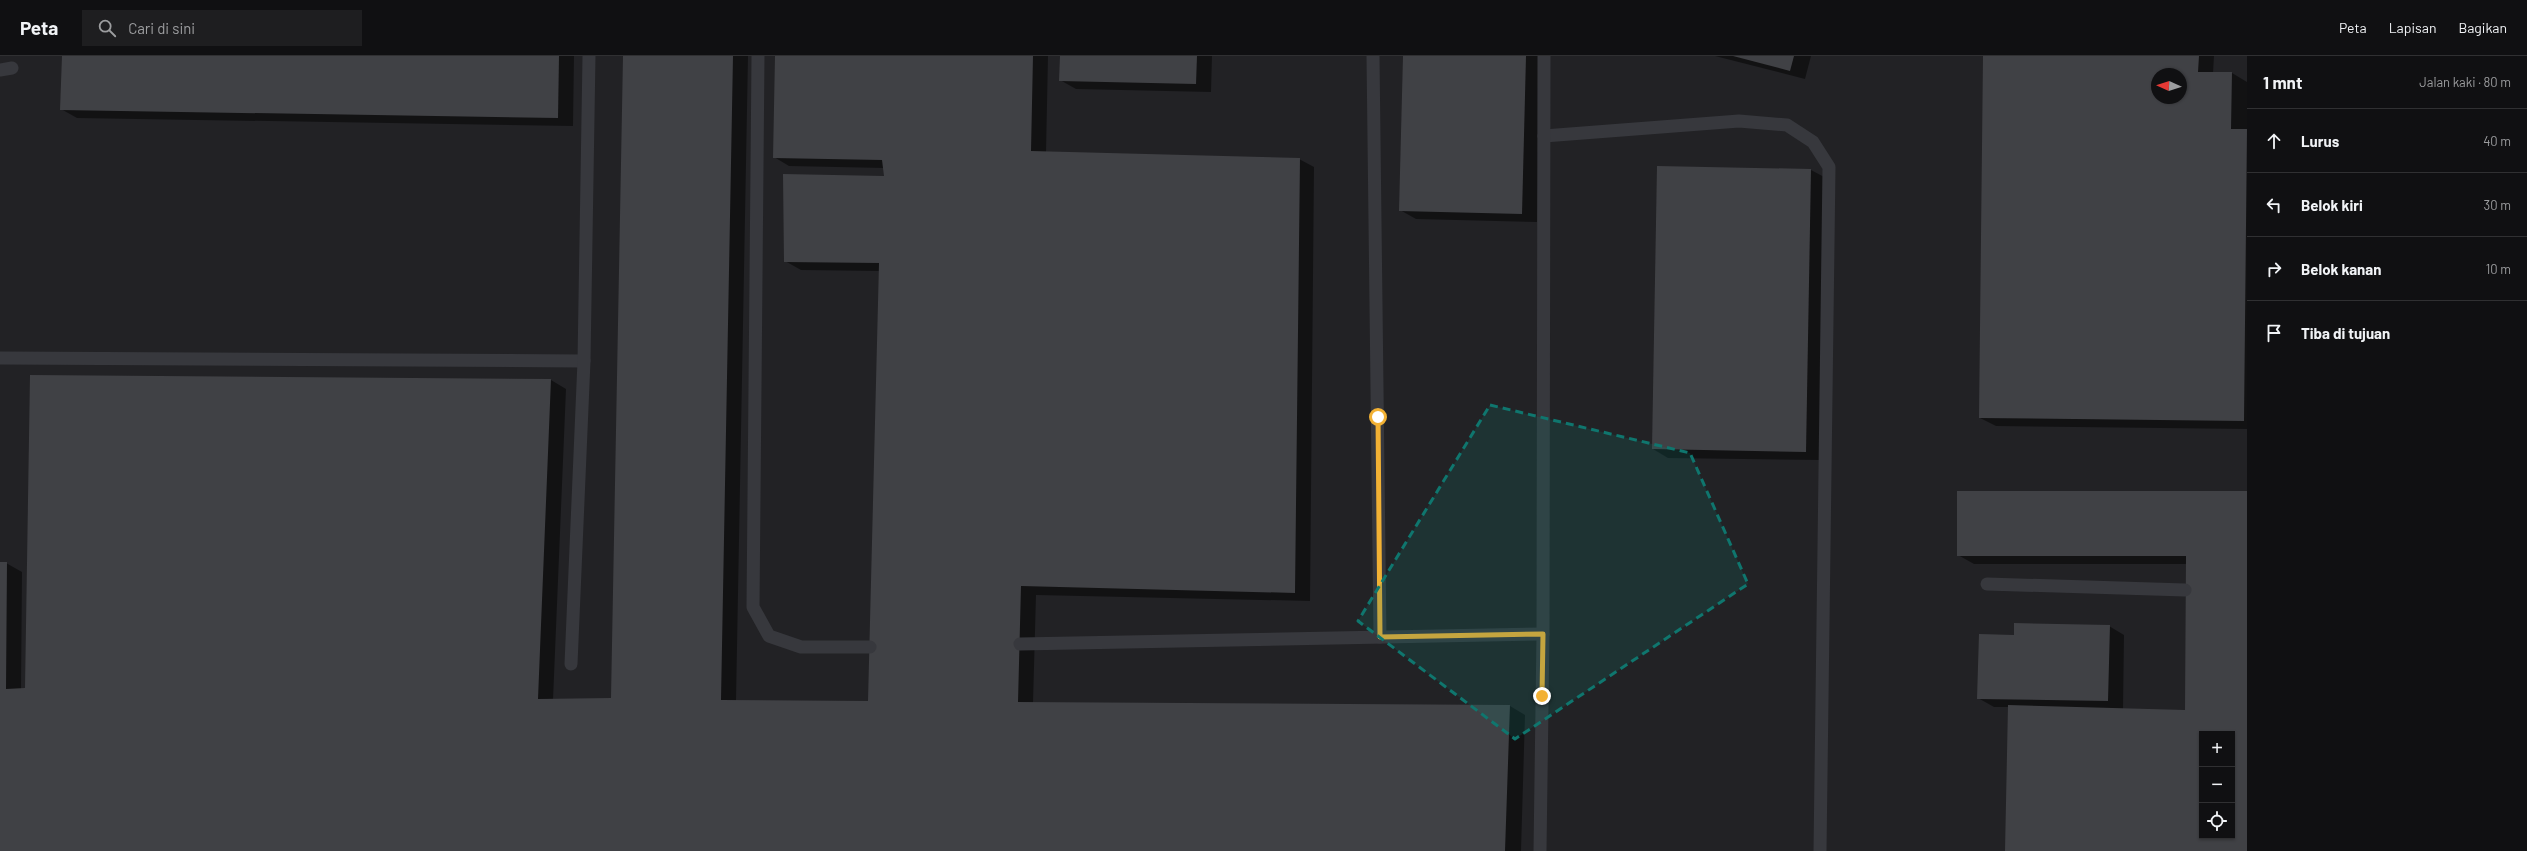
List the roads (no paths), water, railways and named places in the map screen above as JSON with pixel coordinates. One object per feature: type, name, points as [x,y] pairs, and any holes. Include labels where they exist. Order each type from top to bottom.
[{"type":"lane","points":[[571,664],[584,360],[589,56]]},
{"type":"lane","points":[[758,56],[753,607],[769,636],[801,647],[870,647]]},
{"type":"lane","points":[[1373,56],[1380,637]]},
{"type":"lane","points":[[1540,851],[1543,634],[1544,56]]},
{"type":"lane","points":[[1544,136],[1739,121],[1787,125],[1813,142],[1829,167],[1820,851]]},
{"type":"lane","points":[[0,358],[584,360]]},
{"type":"lane","points":[[1987,584],[2186,590]]},
{"type":"lane","points":[[1020,644],[1543,634]]}]
